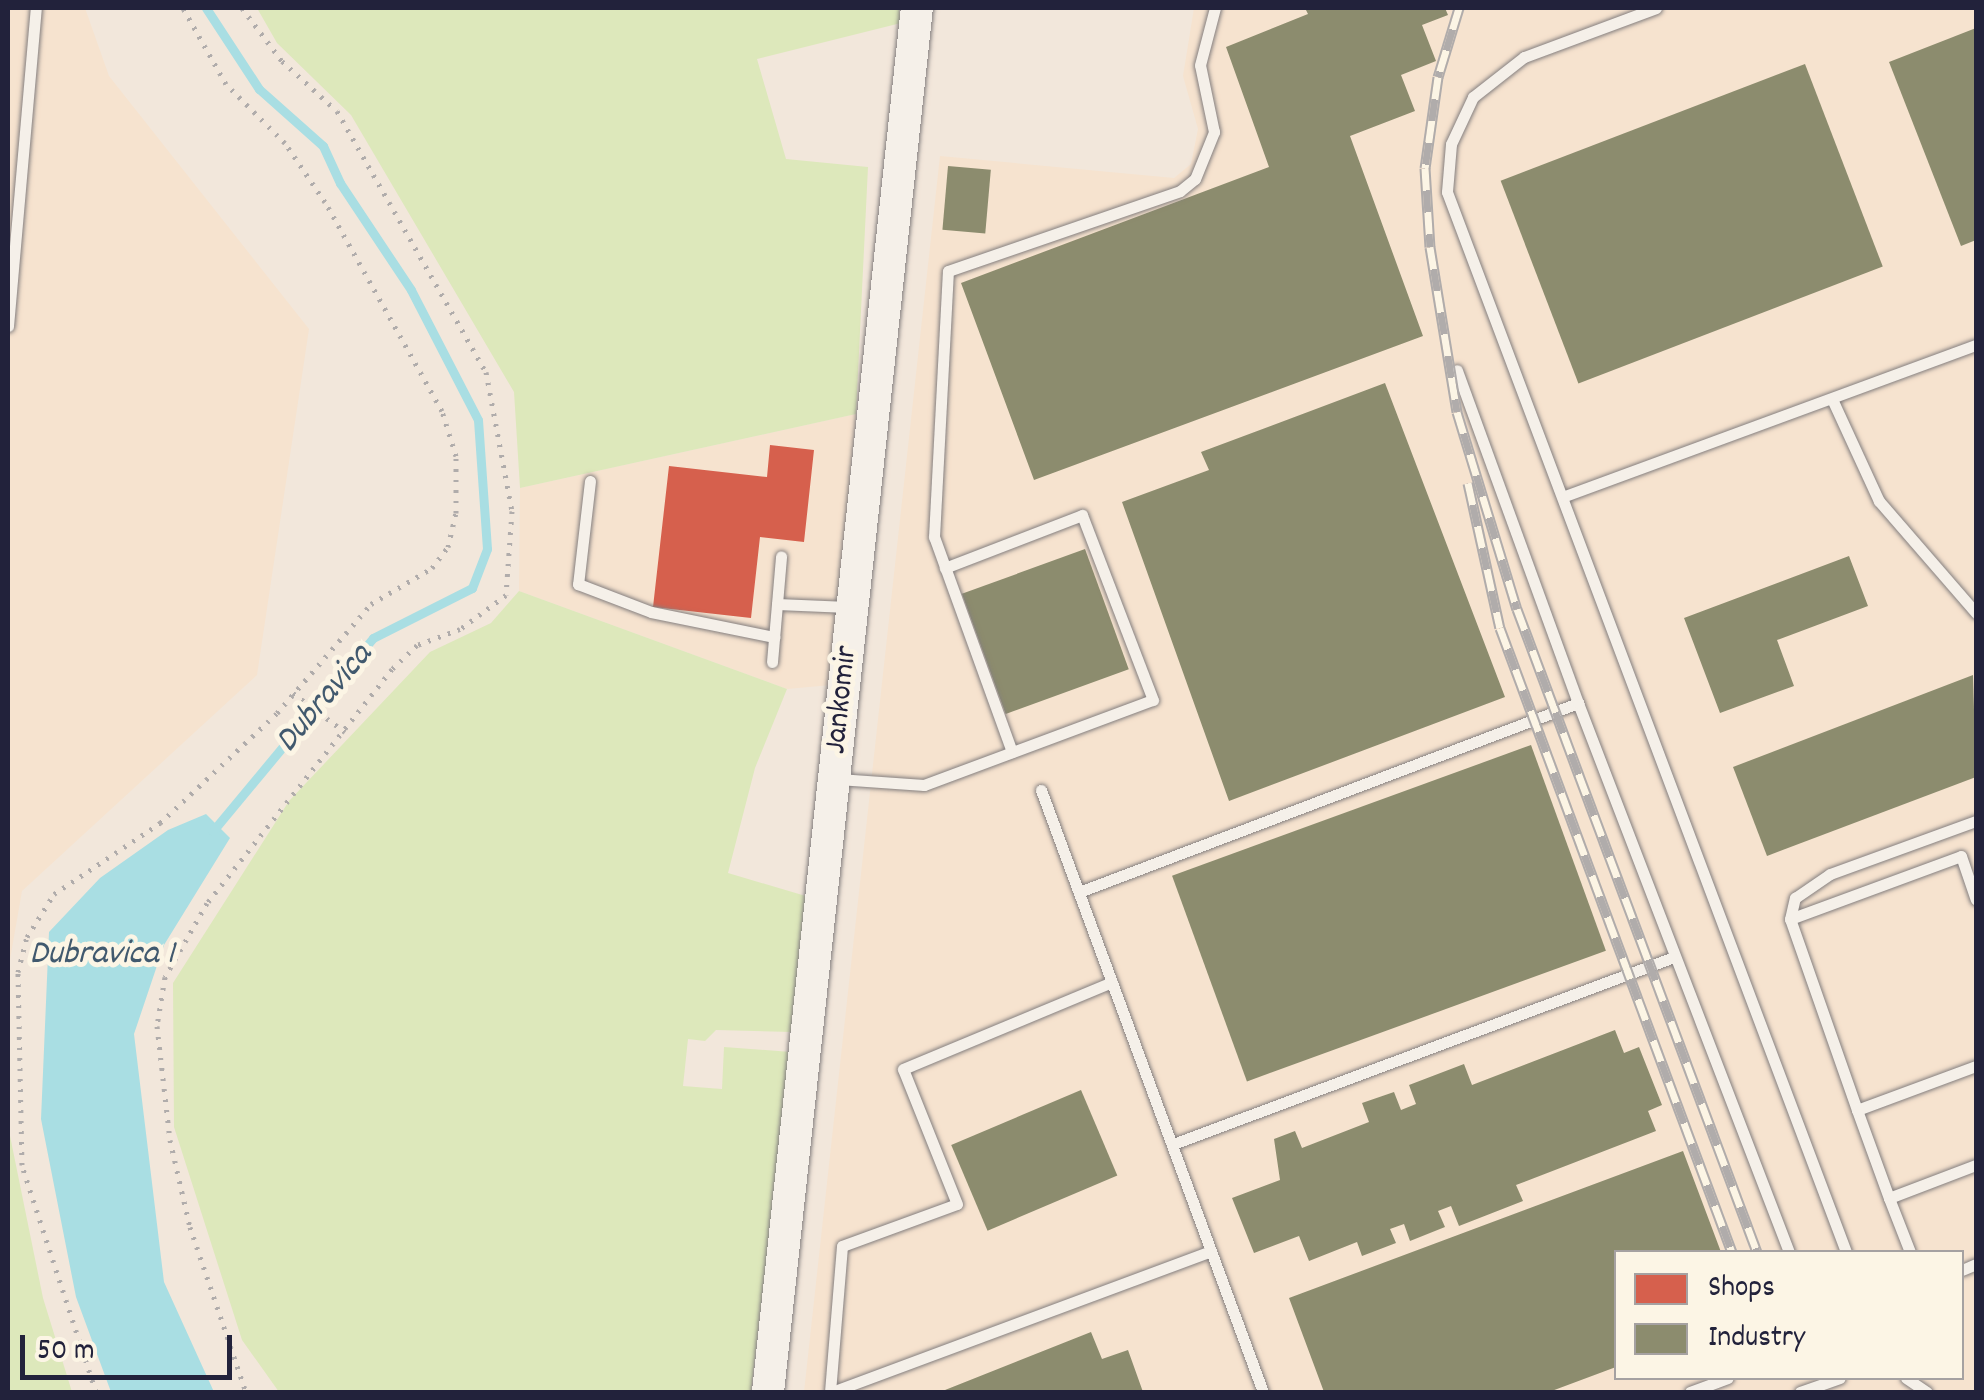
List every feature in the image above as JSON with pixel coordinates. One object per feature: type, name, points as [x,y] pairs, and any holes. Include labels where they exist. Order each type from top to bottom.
[{"type":"street","name":"Jankomir","points":[[768,1392],[917,8]]},
{"type":"lane","points":[[8,326],[36,8]]},
{"type":"lane","points":[[1012,752],[934,537],[948,271],[1180,190],[1194,179],[1214,132],[1200,65],[1215,8]]},
{"type":"lane","points":[[1656,8],[1524,57],[1473,98],[1451,144],[1448,192],[1566,496],[1845,1250]]},
{"type":"lane","points":[[1566,496],[1976,345]]},
{"type":"lane","points":[[1457,370],[1578,703],[1788,1250]]},
{"type":"lane","points":[[1832,399],[1879,501],[1976,613]]},
{"type":"lane","points":[[590,481],[578,584],[651,612],[774,637]]},
{"type":"lane","points":[[834,779],[924,785],[1153,700],[1082,515],[945,568]]},
{"type":"lane","points":[[772,662],[781,556]]},
{"type":"lane","points":[[777,604],[852,607]]},
{"type":"lane","points":[[1079,892],[1578,703]]},
{"type":"lane","points":[[1041,790],[1264,1392]]},
{"type":"lane","points":[[1909,1250],[1790,919],[1804,886],[1976,821]]},
{"type":"lane","points":[[1790,919],[1961,856],[1976,900]]},
{"type":"lane","points":[[1172,1144],[1674,957]]},
{"type":"lane","points":[[1112,982],[903,1069],[956,1204],[842,1246],[831,1392],[867,1386],[1211,1250]]},
{"type":"lane","points":[[1857,1110],[1976,1066]]},
{"type":"lane","points":[[1890,1198],[1976,1165]]},
{"type":"lane","points":[[1690,1392],[1723,1380]]},
{"type":"lane","points":[[1800,1392],[1834,1380]]},
{"type":"path","points":[[96,1392],[22,1165],[18,972],[28,937],[54,894],[160,824],[293,693],[371,604],[432,568],[448,547],[456,456],[442,411],[325,202],[285,142],[226,84],[183,8]]},
{"type":"path","points":[[242,8],[282,61],[337,111],[486,372],[512,511],[506,595],[460,629],[417,645],[207,903],[165,976],[160,1010],[170,1140],[190,1227],[246,1392]]},
{"type":"path","points":[[293,693],[345,732]]},
{"type":"shaded area","points":[[8,8],[85,8],[109,76],[309,329],[257,675],[22,891],[8,971]]},
{"type":"shaded area","points":[[1194,8],[1976,8],[1976,1392],[804,1392],[940,156],[1174,178],[1191,164],[1198,129],[1183,76]]},
{"type":"shaded area","points":[[856,414],[831,685],[787,689],[519,591],[520,488]]},
{"type":"green space","points":[[257,8],[899,8],[901,23],[757,59],[786,159],[868,167],[856,414],[520,488],[514,392],[351,115],[277,43]]},
{"type":"green space","points":[[519,591],[787,689],[755,768],[728,873],[809,897],[793,1032],[716,1030],[705,1041],[688,1039],[683,1086],[722,1089],[724,1047],[791,1052],[751,1392],[279,1392],[242,1340],[174,1127],[173,983],[289,801],[430,652],[491,623]]},
{"type":"green space","points":[[8,1126],[43,1298],[72,1392],[8,1392]]},
{"type":"water","name":"Dubravica 1","points":[[206,814],[230,838],[164,945],[134,1034],[164,1282],[214,1392],[111,1392],[76,1297],[41,1119],[49,932],[100,878],[168,830]]},
{"type":"building: Shops","points":[[770,445],[814,450],[804,542],[760,537],[751,618],[653,607],[669,466],[767,477]]},
{"type":"building: Industry","points":[[1305,8],[1445,8],[1448,15],[1422,25],[1436,61],[1401,75],[1415,111],[1350,136],[1423,336],[1034,480],[961,283],[1269,167],[1226,47],[1308,14]]},
{"type":"building: Industry","points":[[1976,28],[1976,240],[1961,246],[1889,62]]},
{"type":"building: Industry","points":[[1805,64],[1883,267],[1578,383],[1501,181]]},
{"type":"building: Industry","points":[[948,166],[991,170],[985,234],[942,230]]},
{"type":"building: Industry","points":[[1385,383],[1505,697],[1229,801],[1122,502],[1209,470],[1201,452]]},
{"type":"building: Industry","points":[[1085,549],[1129,669],[1006,714],[962,594]]},
{"type":"building: Industry","points":[[1849,556],[1868,606],[1777,640],[1794,686],[1720,713],[1684,618]]},
{"type":"building: Industry","points":[[1973,675],[1976,777],[1767,856],[1733,767]]},
{"type":"building: Industry","points":[[1531,745],[1606,951],[1247,1081],[1172,876]]},
{"type":"building: Industry","points":[[1615,1030],[1624,1053],[1639,1047],[1662,1105],[1648,1111],[1656,1131],[1516,1185],[1523,1201],[1459,1226],[1451,1206],[1438,1211],[1445,1227],[1410,1241],[1404,1224],[1390,1229],[1396,1243],[1362,1256],[1357,1242],[1309,1261],[1299,1236],[1254,1253],[1232,1198],[1280,1180],[1274,1139],[1295,1131],[1302,1148],[1369,1122],[1362,1103],[1394,1092],[1401,1110],[1416,1104],[1409,1085],[1464,1064],[1472,1085]]},
{"type":"building: Industry","points":[[1081,1090],[1117,1176],[988,1231],[951,1145]]},
{"type":"building: Industry","points":[[1683,1151],[1720,1250],[1614,1250],[1614,1368],[1549,1392],[1324,1392],[1289,1298]]},
{"type":"building: Industry","points":[[1091,1332],[1102,1359],[1128,1350],[1143,1392],[940,1392]]},
{"type":"waterway","name":"Dubravica","points":[[206,8],[259,89],[323,146],[340,183],[411,290],[478,420],[487,549],[472,588],[373,638],[213,831]]},
{"type":"railway","points":[[1459,8],[1438,77],[1425,168],[1430,247],[1457,412],[1517,609],[1756,1250]]},
{"type":"railway","points":[[1468,483],[1500,628],[1731,1250]]}]
